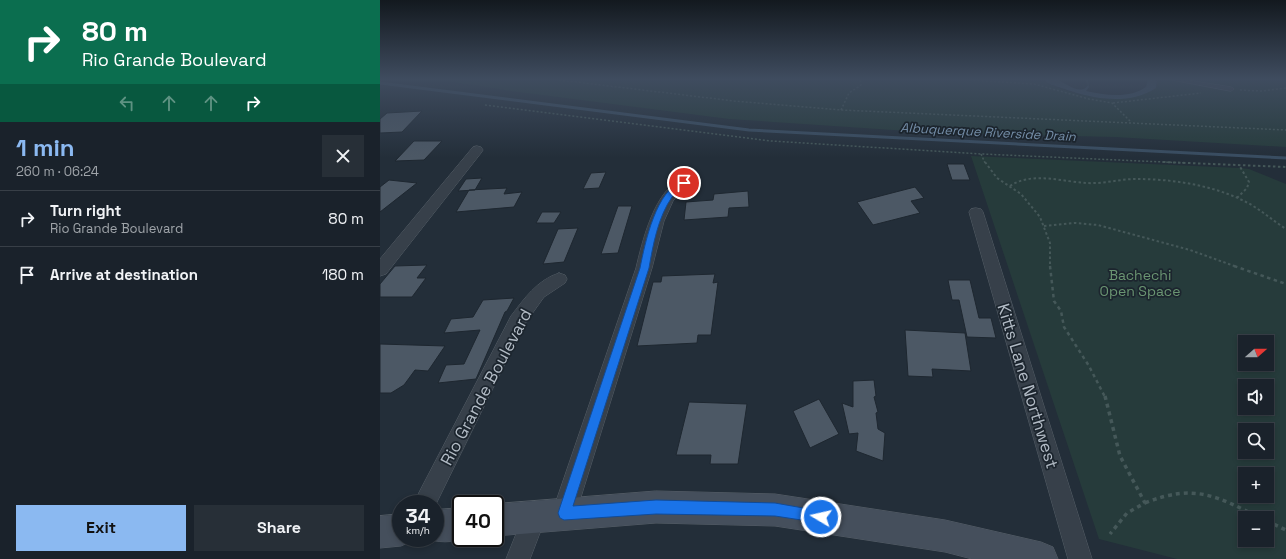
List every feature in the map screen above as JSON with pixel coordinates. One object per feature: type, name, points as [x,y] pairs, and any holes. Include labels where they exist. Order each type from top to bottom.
[{"type":"street","points":[[380,270],[477,150]]},
{"type":"street","points":[[518,559],[549,515],[644,268],[653,231],[668,197],[676,188],[684,183]]},
{"type":"street","name":"Kitts Lane Northwest","points":[[976,212],[1080,559]]},
{"type":"street","name":"Rio Grande Boulevard","points":[[429,495],[517,321],[538,293],[559,279]]},
{"type":"street","points":[[504,519],[656,507],[775,510],[945,536],[1041,559]]},
{"type":"street","points":[[380,532],[392,531]]},
{"type":"path","points":[[485,105],[771,141],[982,154],[1286,167]]},
{"type":"path","points":[[783,105],[841,110],[1286,130]]},
{"type":"path","points":[[841,110],[843,105]]},
{"type":"path","points":[[1114,105],[1132,123]]},
{"type":"path","points":[[982,154],[987,167],[997,178],[1020,194],[1034,208],[1044,226],[1050,243],[1049,256],[1054,301],[1060,311],[1064,327],[1089,366],[1107,400],[1120,456],[1145,503]]},
{"type":"path","points":[[1237,198],[1247,188],[1248,182],[1238,165]]},
{"type":"path","points":[[1010,186],[1015,183],[1039,179],[1098,183],[1144,179],[1199,188],[1237,198],[1262,211],[1286,229]]},
{"type":"path","points":[[1044,226],[1075,223],[1098,225],[1190,250],[1286,284]]},
{"type":"path","points":[[1110,534],[1127,513],[1163,495],[1188,492],[1228,501],[1247,511]]},
{"type":"path","points":[[1274,524],[1286,530]]},
{"type":"green space","points":[[621,105],[1286,105],[1286,147],[1115,137],[938,133],[729,119]]},
{"type":"green space","name":"Bachechi Open Space","points":[[971,156],[1240,168],[1249,169],[1286,184],[1286,559],[1177,559],[1099,539]]},
{"type":"building","points":[[422,111],[402,132],[380,133],[380,119],[387,113]]},
{"type":"building","points":[[414,141],[442,141],[424,160],[395,161]]},
{"type":"building","points":[[947,164],[964,164],[970,180],[952,180]]},
{"type":"building","points":[[606,172],[599,188],[583,189],[591,173]]},
{"type":"building","points":[[482,178],[475,190],[458,191],[466,179]]},
{"type":"building","points":[[389,180],[417,183],[380,212],[380,187]]},
{"type":"building","points":[[915,187],[924,198],[911,201],[920,213],[873,225],[857,202]]},
{"type":"building","points":[[507,188],[504,194],[522,192],[514,207],[456,212],[469,190]]},
{"type":"building","points":[[748,191],[749,207],[729,208],[728,217],[684,220],[686,202],[713,200],[714,194]]},
{"type":"building","points":[[618,206],[632,206],[618,253],[601,254]]},
{"type":"building","points":[[542,212],[561,212],[554,223],[536,223]]},
{"type":"building","points":[[578,228],[564,262],[543,264],[558,229]]},
{"type":"building","points":[[427,265],[417,278],[426,278],[412,297],[380,297],[380,284],[395,266]]},
{"type":"building","points":[[715,274],[713,283],[718,282],[711,335],[698,335],[697,343],[637,346],[653,282],[661,282],[662,276]]},
{"type":"building","points":[[948,280],[970,280],[979,318],[991,318],[996,338],[967,337],[959,300],[952,300]]},
{"type":"building","points":[[514,298],[505,312],[476,379],[438,383],[446,365],[464,364],[480,330],[444,333],[451,319],[473,317],[483,300]]},
{"type":"building","points":[[905,330],[965,333],[971,371],[932,369],[933,377],[908,376]]},
{"type":"building","points":[[380,344],[445,346],[428,371],[415,370],[404,385],[391,393],[380,393]]},
{"type":"building","points":[[874,380],[876,396],[874,397],[878,412],[876,413],[878,429],[885,433],[883,461],[856,451],[858,433],[849,434],[842,403],[853,407],[853,381]]},
{"type":"building","points":[[819,399],[839,434],[810,448],[793,411]]},
{"type":"building","points":[[689,402],[747,404],[738,464],[710,464],[711,455],[676,455]]},
{"type":"waterway","name":"Albuquerque Riverside Drain","points":[[553,105],[749,130],[1286,158]]},
{"type":"route","points":[[684,183],[676,188],[668,197],[658,218],[651,238],[644,268],[564,513],[656,507],[775,510],[821,517]]}]
